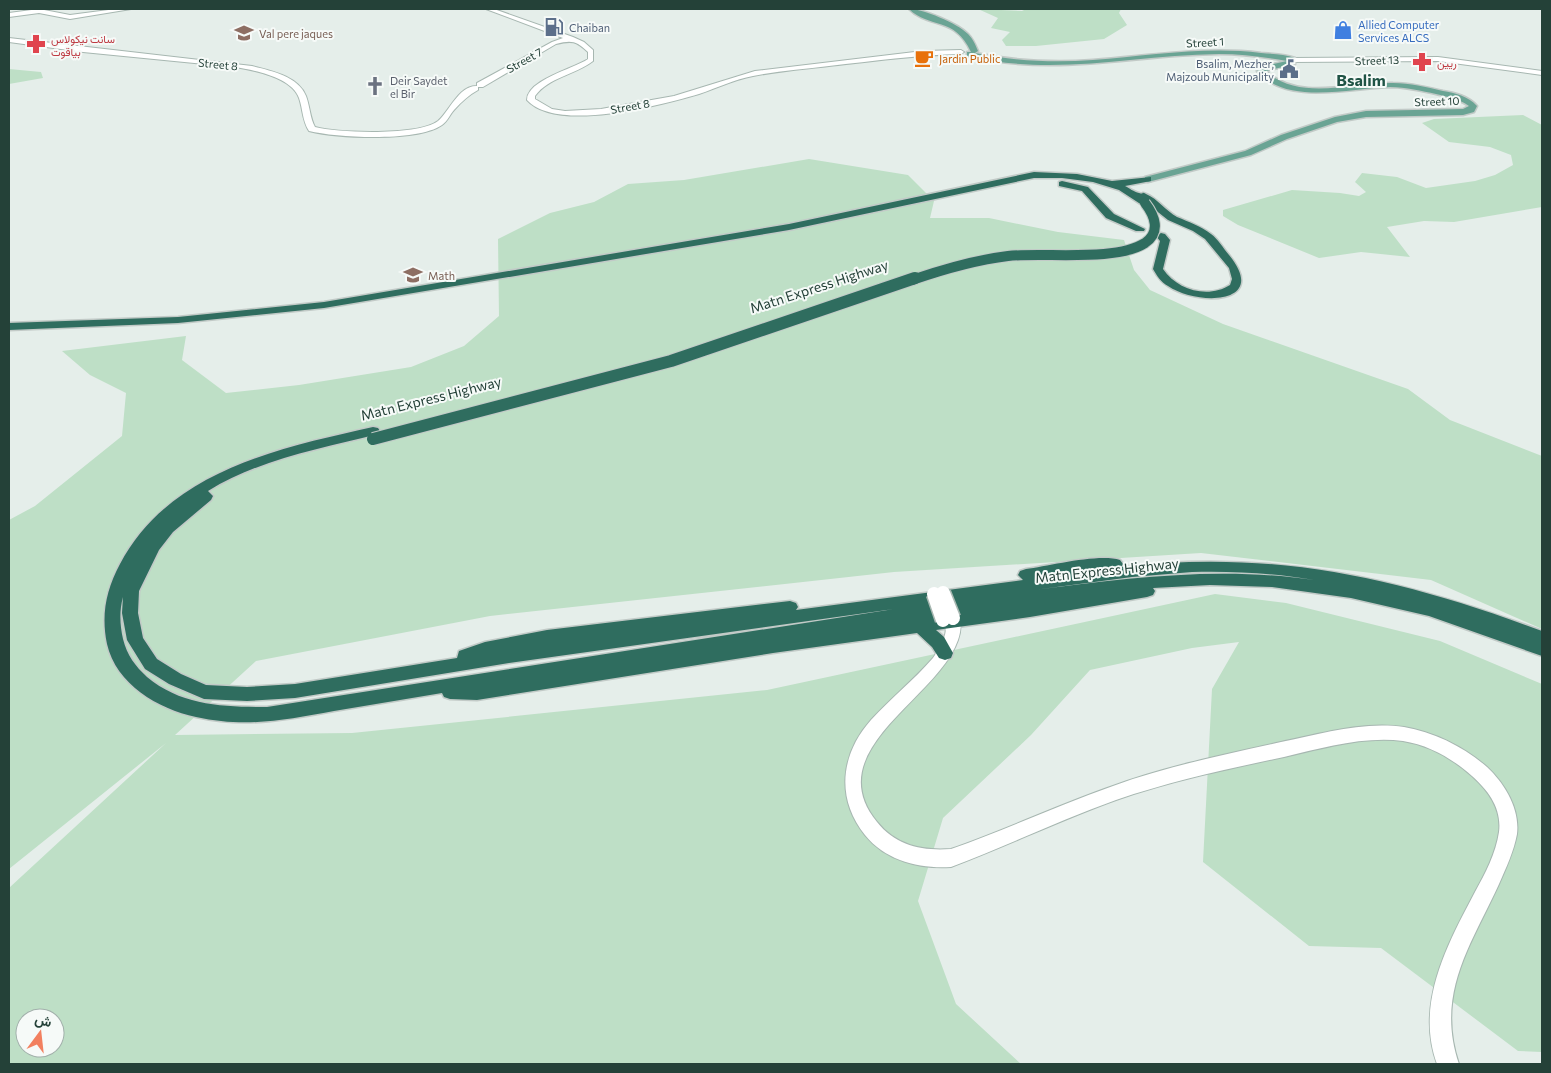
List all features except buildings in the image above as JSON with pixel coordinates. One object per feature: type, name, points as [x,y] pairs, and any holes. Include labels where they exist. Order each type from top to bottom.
[{"type":"highway","points":[[9,326],[178,320],[324,305],[789,227],[1034,174],[1062,174],[1127,183],[1149,179]]},
{"type":"highway","points":[[1141,200],[1141,188],[1149,179]]},
{"type":"highway","points":[[9,337],[174,328],[359,306],[558,270],[795,232],[1023,182],[1057,180],[1086,182],[1141,200]]},
{"type":"highway","points":[[1102,181],[1172,218],[1197,228],[1209,237],[1234,268],[1235,287],[1222,294],[1202,295],[1185,290],[1168,280],[1158,270],[1165,245],[1165,240],[1160,236]]},
{"type":"highway","points":[[1023,182],[1062,184],[1085,189],[1110,216],[1140,229]]},
{"type":"highway","name":"Matn Express Highway","points":[[1141,200],[1153,214],[1156,228],[1154,235],[1146,243],[1132,249],[1011,256],[976,260],[952,266],[671,361],[547,395],[373,435],[286,452],[253,462],[206,484],[172,509],[141,543],[123,570],[114,596],[111,619],[112,637],[130,674],[154,693],[188,708],[223,715],[267,715],[642,653],[960,606],[1141,582],[1195,579],[1279,581],[1395,602],[1464,622],[1542,649]]},
{"type":"highway","name":"Matn Express Highway","points":[[373,435],[266,466],[212,492],[192,506],[168,528],[153,547],[131,591],[130,613],[135,640],[151,664],[175,679],[204,692],[247,694],[295,691],[446,666],[930,598],[1156,568],[1224,566],[1316,574],[1412,594],[1456,607],[1542,638]]},
{"type":"highway","points":[[446,666],[467,655],[485,649],[547,637],[938,591],[1084,566],[1120,564],[1156,568]]},
{"type":"highway","points":[[406,692],[477,693],[514,688],[754,649],[1030,611],[1158,589],[1195,579]]},
{"type":"highway","points":[[920,626],[938,642],[945,653]]},
{"type":"main road","points":[[912,9],[954,28],[972,42],[968,52]]},
{"type":"main road","name":"Street 1","points":[[968,52],[1037,64],[1118,61],[1218,52],[1251,53],[1292,60]]},
{"type":"main road","name":"Street 10","points":[[1149,179],[1248,153],[1292,134],[1335,120],[1366,114],[1463,112],[1471,110],[1473,106],[1466,100],[1450,94],[1411,87],[1291,89],[1276,85],[1261,71],[1292,62],[1292,60]]},
{"type":"street","points":[[9,15],[39,11],[70,17],[128,9]]},
{"type":"street","name":"Street 8","points":[[489,9],[571,38],[588,47],[592,55],[591,60],[576,71],[554,79],[534,92],[531,100],[542,108],[575,114],[606,111],[676,98],[732,78],[756,73],[923,53],[968,52]]},
{"type":"street","points":[[554,43],[562,35]]},
{"type":"street","points":[[554,43],[571,38]]},
{"type":"street","name":"Street 8","points":[[9,40],[256,69],[298,87],[304,101],[309,125],[312,129],[324,133],[393,133],[428,128],[441,123],[454,105],[468,93],[478,88]]},
{"type":"street","name":"Street 7","points":[[478,88],[554,43]]},
{"type":"street","name":"Street 13","points":[[1292,60],[1334,61],[1438,58],[1542,73]]},
{"type":"street","points":[[478,88],[488,89],[494,77]]},
{"type":"street","points":[[938,591],[949,623],[945,653],[930,673],[876,727],[861,751],[852,779],[853,795],[858,811],[872,831],[895,848],[922,858],[934,860],[951,858],[1046,818],[1115,792],[1207,766],[1328,740],[1380,734],[1402,734],[1428,741],[1456,753],[1475,768],[1491,783],[1505,804],[1508,812],[1508,833],[1496,871],[1462,935],[1446,975],[1440,1016],[1444,1056],[1448,1064]]},
{"type":"green space","points":[[978,9],[1022,11],[1026,9],[1121,9],[1119,13],[1127,25],[1104,39],[1036,46],[1006,46],[1002,40],[1010,32],[991,28],[998,18]]},
{"type":"green space","points":[[9,69],[41,72],[43,78],[9,84]]},
{"type":"green space","points":[[1523,115],[1542,125],[1542,207],[1454,222],[1424,221],[1387,227],[1410,257],[1361,252],[1319,258],[1238,225],[1223,216],[1223,210],[1292,190],[1359,196],[1366,192],[1355,182],[1362,173],[1397,177],[1426,188],[1475,181],[1495,175],[1513,165],[1511,155],[1490,147],[1449,142],[1422,123],[1434,119]]},
{"type":"green space","points":[[809,159],[908,175],[934,201],[930,218],[989,218],[1058,232],[1124,240],[1134,270],[1150,290],[1223,324],[1408,389],[1450,420],[1542,456],[1542,629],[1431,580],[1201,553],[894,572],[490,616],[256,661],[175,735],[352,733],[767,690],[1215,594],[1286,603],[1440,641],[1542,684],[1542,1052],[1518,1051],[1381,948],[1309,946],[1203,862],[1212,689],[1239,642],[1192,648],[1090,670],[1031,735],[943,818],[918,901],[956,1004],[1021,1064],[9,1064],[9,888],[166,743],[9,869],[9,520],[35,506],[122,436],[126,393],[90,375],[62,351],[186,336],[182,360],[226,393],[299,385],[411,367],[464,346],[499,316],[498,239],[550,213],[594,202],[628,184],[684,180]]},
{"type":"place","name":"Chaiban","points":[[554,27]]},
{"type":"place","name":"Allied Computer Services ALCS","points":[[1343,30]]},
{"type":"place","name":"Val pere jaques","points":[[244,33]]},
{"type":"place","name":"سانت نيكولاس بياقوت","points":[[36,44]]},
{"type":"place","name":"Jardin Public","points":[[924,58]]},
{"type":"place","name":"ريين","points":[[1422,62]]},
{"type":"place","name":"Bsalim, Mezher, Majzoub Municipality","points":[[1289,69]]},
{"type":"place","name":"Deir Saydet el Bir","points":[[375,86]]},
{"type":"place","name":"Math","points":[[413,275]]},
{"type":"district","name":"Bsalim","points":[[1361,79]]}]
